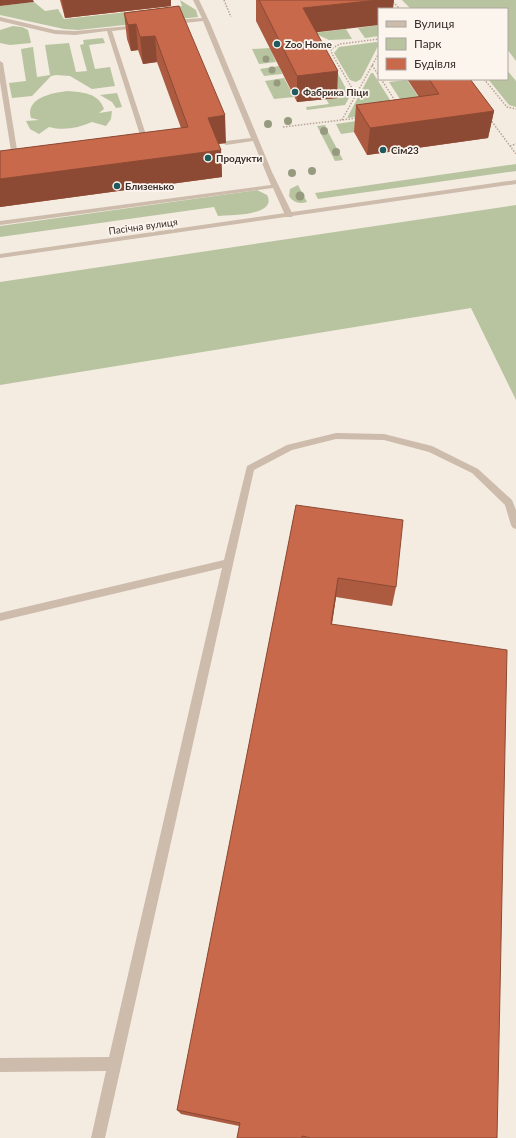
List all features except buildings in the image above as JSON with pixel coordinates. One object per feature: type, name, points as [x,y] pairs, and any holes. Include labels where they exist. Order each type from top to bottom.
[{"type":"street","points":[[196,0],[289,215]]},
{"type":"street","points":[[0,19],[56,32],[75,33],[146,25]]},
{"type":"street","points":[[168,23],[205,19]]},
{"type":"street","points":[[109,30],[144,138],[143,147]]},
{"type":"street","points":[[0,63],[15,157],[24,162],[13,166]]},
{"type":"street","points":[[226,142],[255,139]]},
{"type":"street","name":"Пасічна вулиця","points":[[0,256],[516,182]]},
{"type":"street","points":[[0,223],[276,186]]},
{"type":"street","points":[[98,1138],[250,468],[290,447],[336,436],[384,437],[432,449],[475,471],[509,503],[516,526]]},
{"type":"street","points":[[0,617],[228,563]]},
{"type":"street","points":[[0,1065],[114,1064]]},
{"type":"path","points":[[224,0],[231,17]]},
{"type":"path","points":[[391,0],[399,8]]},
{"type":"path","points":[[356,95],[332,54],[331,49],[340,44],[378,39]]},
{"type":"path","points":[[342,120],[378,55]]},
{"type":"path","points":[[372,65],[378,74]]},
{"type":"path","points":[[382,80],[397,104]]},
{"type":"path","points":[[485,80],[507,107],[515,109],[516,104]]},
{"type":"path","points":[[487,116],[516,154]]},
{"type":"path","points":[[283,127],[365,118]]},
{"type":"path","points":[[510,146],[516,144]]},
{"type":"green space","points":[[180,0],[196,10],[198,17],[78,30],[64,29],[0,15],[0,6],[34,2],[45,11],[58,9],[64,19],[182,6]]},
{"type":"green space","points":[[402,0],[516,0],[516,61],[508,50],[508,8],[410,8]]},
{"type":"green space","points":[[378,25],[378,36],[365,38],[358,28]]},
{"type":"green space","points":[[13,26],[22,27],[28,30],[31,43],[10,45],[0,43],[0,30]]},
{"type":"green space","points":[[346,29],[352,39],[329,40],[314,33]]},
{"type":"green space","points":[[103,38],[105,43],[89,45],[95,69],[110,67],[115,86],[92,89],[70,76],[56,75],[51,76],[32,96],[12,98],[9,83],[26,81],[21,49],[33,47],[37,77],[50,75],[45,45],[69,43],[76,72],[87,71],[80,45],[84,44],[83,40]]},
{"type":"green space","points":[[378,43],[378,46],[361,79],[356,82],[350,80],[334,53],[339,47]]},
{"type":"green space","points":[[270,48],[276,62],[259,64],[252,49]]},
{"type":"green space","points":[[279,66],[282,74],[264,76],[260,69]]},
{"type":"green space","points":[[508,71],[516,81],[516,107],[509,105],[489,80],[508,80]]},
{"type":"green space","points":[[337,72],[350,96],[345,105],[307,110],[306,107],[329,104],[326,99]]},
{"type":"green space","points":[[371,73],[373,73],[392,103],[382,114],[347,118]]},
{"type":"green space","points":[[284,78],[294,97],[274,99],[265,81]]},
{"type":"green space","points":[[407,80],[430,114],[407,110],[389,82]]},
{"type":"green space","points":[[67,91],[89,94],[94,97],[102,104],[104,109],[99,113],[112,111],[111,119],[106,126],[92,122],[71,128],[60,129],[49,127],[39,134],[30,129],[26,121],[39,120],[31,118],[30,111],[36,101],[47,95]]},
{"type":"green space","points":[[117,93],[122,107],[116,108],[112,102],[100,95]]},
{"type":"green space","points":[[377,118],[383,128],[341,134],[336,124]]},
{"type":"green space","points":[[325,125],[343,160],[335,161],[317,126]]},
{"type":"green space","points":[[516,164],[516,171],[318,199],[315,193]]},
{"type":"green space","points":[[298,185],[307,202],[297,202],[289,196],[290,189]]},
{"type":"green space","points":[[257,190],[267,195],[269,202],[266,207],[251,213],[218,216],[214,207],[0,237],[0,226]]},
{"type":"green space","points":[[516,205],[516,400],[471,308],[0,385],[0,282]]},
{"type":"place","name":"Zoo Home","points":[[277,44]]},
{"type":"place","name":"Фабрика Піци","points":[[295,92]]},
{"type":"place","name":"Сім23","points":[[383,150]]},
{"type":"place","name":"Продукти","points":[[208,158]]},
{"type":"place","name":"Близенько","points":[[117,186]]}]
